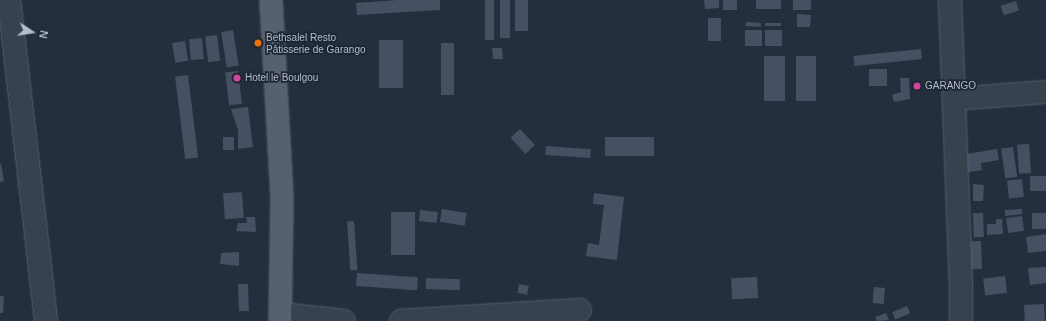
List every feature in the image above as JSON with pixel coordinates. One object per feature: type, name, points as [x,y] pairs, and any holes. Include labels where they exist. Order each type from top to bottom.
[{"type":"main road","points":[[271,0],[282,198],[280,318]]},
{"type":"street","points":[[9,0],[46,321]]},
{"type":"street","points":[[950,0],[961,282],[961,321]]},
{"type":"street","points":[[954,99],[1046,92]]},
{"type":"street","points":[[401,321],[580,310]]},
{"type":"street","points":[[280,318],[344,321]]},
{"type":"building","points":[[398,0],[440,0],[440,10],[357,15],[356,3]]},
{"type":"building","points":[[485,0],[494,0],[494,40],[485,40]]},
{"type":"building","points":[[500,0],[510,0],[510,38],[500,38]]},
{"type":"building","points":[[515,0],[528,0],[528,31],[515,31]]},
{"type":"building","points":[[704,0],[719,0],[719,8],[705,9]]},
{"type":"building","points":[[723,0],[737,0],[737,10],[723,10]]},
{"type":"building","points":[[756,0],[781,0],[781,9],[756,9]]},
{"type":"building","points":[[793,0],[811,0],[811,10],[793,10]]},
{"type":"building","points":[[1016,1],[1019,11],[1004,15],[1001,6]]},
{"type":"building","points":[[797,14],[811,15],[810,27],[797,27]]},
{"type":"building","points":[[708,18],[721,18],[721,41],[708,41]]},
{"type":"building","points":[[746,22],[761,23],[761,27],[746,26]]},
{"type":"building","points":[[765,23],[781,23],[781,26],[765,26]]},
{"type":"building","points":[[233,30],[239,66],[227,67],[221,32]]},
{"type":"building","points":[[745,30],[762,30],[762,46],[745,46]]},
{"type":"building","points":[[765,30],[782,30],[782,46],[765,46]]},
{"type":"building","points":[[217,35],[220,61],[208,62],[205,36]]},
{"type":"building","points":[[202,38],[204,59],[191,60],[189,39]]},
{"type":"building","points":[[379,40],[403,40],[403,88],[379,88]]},
{"type":"building","points":[[185,41],[188,61],[175,63],[172,43]]},
{"type":"building","points":[[441,43],[454,43],[454,95],[441,95]]},
{"type":"building","points":[[492,48],[502,48],[503,59],[493,59]]},
{"type":"building","points":[[921,49],[922,59],[854,66],[853,56]]},
{"type":"building","points":[[764,56],[785,56],[785,101],[764,101]]},
{"type":"building","points":[[796,56],[816,56],[816,101],[796,101]]},
{"type":"building","points":[[869,69],[887,69],[887,86],[869,86]]},
{"type":"building","points":[[238,71],[242,104],[229,105],[225,73]]},
{"type":"building","points":[[188,75],[198,157],[185,159],[175,77]]},
{"type":"building","points":[[900,78],[909,78],[910,99],[894,102],[892,95],[901,92]]},
{"type":"building","points":[[248,107],[253,147],[238,149],[238,130],[231,109]]},
{"type":"building","points":[[520,129],[535,145],[525,154],[510,138]]},
{"type":"building","points":[[223,137],[234,137],[234,150],[223,150]]},
{"type":"building","points":[[605,137],[654,137],[654,156],[605,156]]},
{"type":"building","points":[[1029,144],[1031,173],[1019,174],[1017,145]]},
{"type":"building","points":[[546,146],[591,149],[590,158],[545,155]]},
{"type":"building","points":[[1013,147],[1017,177],[1005,178],[1001,149]]},
{"type":"building","points":[[997,149],[999,160],[981,163],[982,170],[963,173],[961,155]]},
{"type":"building","points":[[0,164],[4,181],[0,182]]},
{"type":"building","points":[[1030,176],[1046,176],[1046,191],[1030,191]]},
{"type":"building","points":[[1022,179],[1024,197],[1009,198],[1007,181]]},
{"type":"building","points":[[973,184],[984,185],[983,201],[973,201]]},
{"type":"building","points":[[242,192],[244,218],[225,219],[223,193]]},
{"type":"building","points":[[594,193],[624,197],[617,260],[586,256],[588,243],[599,245],[604,205],[593,204]]},
{"type":"building","points":[[442,209],[467,213],[465,226],[440,222]]},
{"type":"building","points":[[1022,209],[1022,214],[1005,216],[1005,210]]},
{"type":"building","points":[[420,210],[438,212],[437,223],[419,221]]},
{"type":"building","points":[[391,212],[415,212],[415,255],[391,255]]},
{"type":"building","points":[[973,213],[983,213],[984,237],[974,237]]},
{"type":"building","points":[[1032,213],[1046,213],[1046,229],[1032,229]]},
{"type":"building","points":[[1022,216],[1024,231],[1008,233],[1006,218]]},
{"type":"building","points":[[246,217],[255,217],[256,232],[236,231],[238,223],[247,223]]},
{"type":"building","points":[[996,219],[1002,219],[1003,234],[987,235],[987,224],[996,224]]},
{"type":"building","points":[[347,221],[354,221],[357,270],[350,270]]},
{"type":"building","points":[[1046,234],[1046,251],[1028,253],[1026,237]]},
{"type":"building","points":[[967,241],[981,241],[982,269],[968,269]]},
{"type":"building","points":[[239,252],[239,266],[220,264],[221,253]]},
{"type":"building","points":[[1046,267],[1046,283],[1030,285],[1028,268]]},
{"type":"building","points":[[357,273],[418,277],[417,290],[356,286]]},
{"type":"building","points":[[1005,276],[1007,293],[985,296],[983,279]]},
{"type":"building","points":[[757,277],[758,298],[732,299],[731,278]]},
{"type":"building","points":[[426,278],[460,279],[460,290],[426,289]]},
{"type":"building","points":[[238,284],[248,284],[249,311],[239,311]]},
{"type":"building","points":[[519,284],[529,286],[527,295],[517,293]]},
{"type":"building","points":[[874,287],[885,288],[884,304],[873,303]]},
{"type":"building","points":[[0,296],[4,296],[3,313],[0,313]]},
{"type":"building","points":[[1044,304],[1045,321],[1025,321],[1024,305]]},
{"type":"building","points":[[907,306],[910,313],[895,320],[892,312]]},
{"type":"building","points":[[886,313],[889,320],[877,321],[875,317]]},
{"type":"place","name":"Bethsalel Resto Pâtisserie de Garango","points":[[258,43]]},
{"type":"place","name":"Hotel le Boulgou","points":[[237,78]]},
{"type":"place","name":"GARANGO","points":[[917,86]]}]
